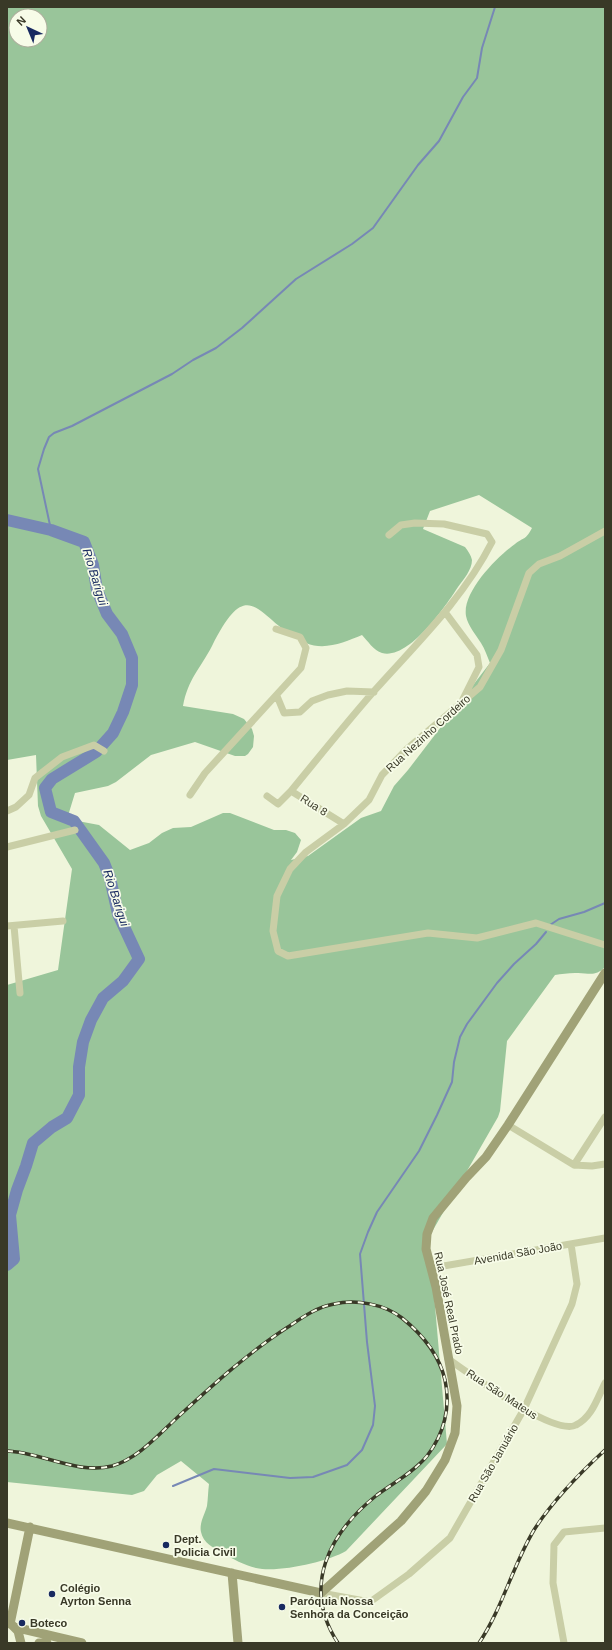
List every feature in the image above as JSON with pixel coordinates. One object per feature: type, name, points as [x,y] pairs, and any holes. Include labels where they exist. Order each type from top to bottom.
[{"type":"street","points":[[291,791],[374,692],[445,612],[483,559],[492,542],[487,534],[444,524],[401,524],[389,535]]},
{"type":"street","name":"Rua Nezinho Cordeiro","points":[[605,531],[560,556],[539,564],[529,573],[501,650],[480,687],[459,704],[382,775],[369,800],[344,824],[306,852],[290,869],[277,896],[273,931],[278,952],[288,956],[428,933],[477,938],[536,923],[605,945]]},
{"type":"street","points":[[445,612],[477,655],[479,667],[459,704]]},
{"type":"street","points":[[190,795],[206,773],[301,668],[306,648],[300,637],[276,629]]},
{"type":"street","points":[[277,696],[284,713],[300,712],[312,701],[328,695],[347,691],[374,692]]},
{"type":"street","points":[[7,811],[16,807],[29,795],[35,778],[62,757],[94,745],[104,751]]},
{"type":"street","name":"Rua 8","points":[[267,796],[278,804],[291,791],[344,824]]},
{"type":"street","points":[[7,847],[74,830]]},
{"type":"street","points":[[20,993],[11,926],[63,921]]},
{"type":"street","name":"Rua José Real Prado","points":[[321,1593],[401,1521],[426,1491],[445,1460],[455,1433],[457,1406],[432,1268],[426,1249],[427,1234],[433,1218],[466,1178],[486,1157],[508,1125],[605,973]]},
{"type":"street","points":[[574,1165],[605,1117]]},
{"type":"street","points":[[508,1125],[574,1165],[592,1166],[605,1164]]},
{"type":"street","name":"Avenida São João","points":[[432,1268],[605,1238]]},
{"type":"street","name":"Rua São Januário","points":[[321,1593],[370,1602],[409,1574],[450,1538],[524,1409],[572,1304],[577,1284],[571,1244]]},
{"type":"street","name":"Rua São Mateus","points":[[448,1358],[524,1409],[550,1423],[566,1426],[574,1426],[588,1418],[605,1384]]},
{"type":"street","points":[[7,1523],[321,1593]]},
{"type":"street","points":[[10,1625],[30,1528]]},
{"type":"street","points":[[564,1643],[553,1582],[554,1545],[564,1532],[605,1528]]},
{"type":"street","points":[[232,1574],[238,1643]]},
{"type":"street","points":[[10,1625],[18,1632],[21,1643]]},
{"type":"street","points":[[10,1625],[82,1643]]},
{"type":"street","points":[[39,1643],[47,1643]]},
{"type":"green space","points":[[7,7],[605,7],[605,967],[598,972],[591,974],[572,973],[555,975],[507,1041],[500,1111],[498,1117],[429,1237],[447,1444],[346,1551],[338,1555],[302,1566],[265,1569],[247,1565],[222,1553],[206,1542],[201,1532],[201,1522],[207,1506],[209,1484],[181,1461],[157,1475],[144,1491],[132,1495],[7,1482],[7,985],[58,970],[72,869],[41,816],[38,806],[36,755],[7,760]],"holes":[[[479,495],[532,528],[526,536],[499,557],[482,576],[469,596],[466,607],[468,623],[485,650],[490,663],[394,786],[381,811],[361,818],[308,856],[291,860],[297,852],[301,840],[295,833],[286,830],[274,830],[230,813],[223,813],[191,827],[173,828],[162,833],[149,843],[130,850],[99,825],[67,819],[75,793],[108,786],[116,782],[151,755],[195,742],[235,756],[245,756],[248,754],[253,747],[254,736],[252,729],[244,719],[233,714],[183,706],[191,681],[225,623],[236,610],[246,605],[255,607],[289,634],[313,645],[335,645],[362,635],[373,648],[379,652],[392,653],[403,648],[414,640],[435,619],[467,575],[472,564],[471,556],[465,547],[423,529],[430,511]]]},
{"type":"waterway","points":[[51,530],[38,469],[49,437],[54,433],[72,426],[172,374],[193,360],[216,348],[242,328],[296,279],[352,244],[373,228],[418,165],[439,141],[463,97],[477,78],[482,48],[495,7]]},
{"type":"waterway","name":"Rio Barigui","points":[[7,520],[51,530],[84,542],[93,565],[97,590],[107,614],[122,634],[132,658],[132,685],[123,712],[113,733],[96,752],[52,779],[45,788],[51,812],[74,821],[104,863],[110,878],[118,914],[139,959],[123,981],[103,998],[91,1020],[83,1042],[79,1067],[79,1095],[67,1118],[52,1127],[33,1143],[10,1215],[14,1259],[7,1265]]},
{"type":"waterway","points":[[550,925],[559,919],[584,912],[605,903]]},
{"type":"waterway","points":[[173,1486],[214,1469],[290,1478],[313,1477],[347,1465],[362,1450],[373,1425],[375,1406],[367,1342],[360,1254],[377,1212],[419,1151],[437,1115],[452,1082],[454,1062],[460,1037],[467,1024],[497,983],[546,932]]},
{"type":"railway","points":[[7,1451],[20,1452],[86,1468],[112,1466],[140,1451],[232,1369],[274,1337],[310,1313],[328,1305],[351,1302],[370,1304],[395,1313],[417,1331],[439,1362],[447,1390],[445,1420],[438,1439],[422,1462],[377,1495],[360,1510],[345,1526],[334,1544],[326,1562],[321,1582],[322,1602],[327,1622],[338,1643]]},
{"type":"railway","points":[[479,1643],[487,1630],[520,1558],[541,1519],[567,1488],[605,1450]]},
{"type":"place","name":"Dept. Policia Civil","points":[[166,1545]]},
{"type":"place","name":"Colégio Ayrton Senna","points":[[52,1594]]},
{"type":"place","name":"Paróquia Nossa Senhora da Conceição","points":[[282,1607]]},
{"type":"place","name":"Boteco","points":[[22,1623]]}]
